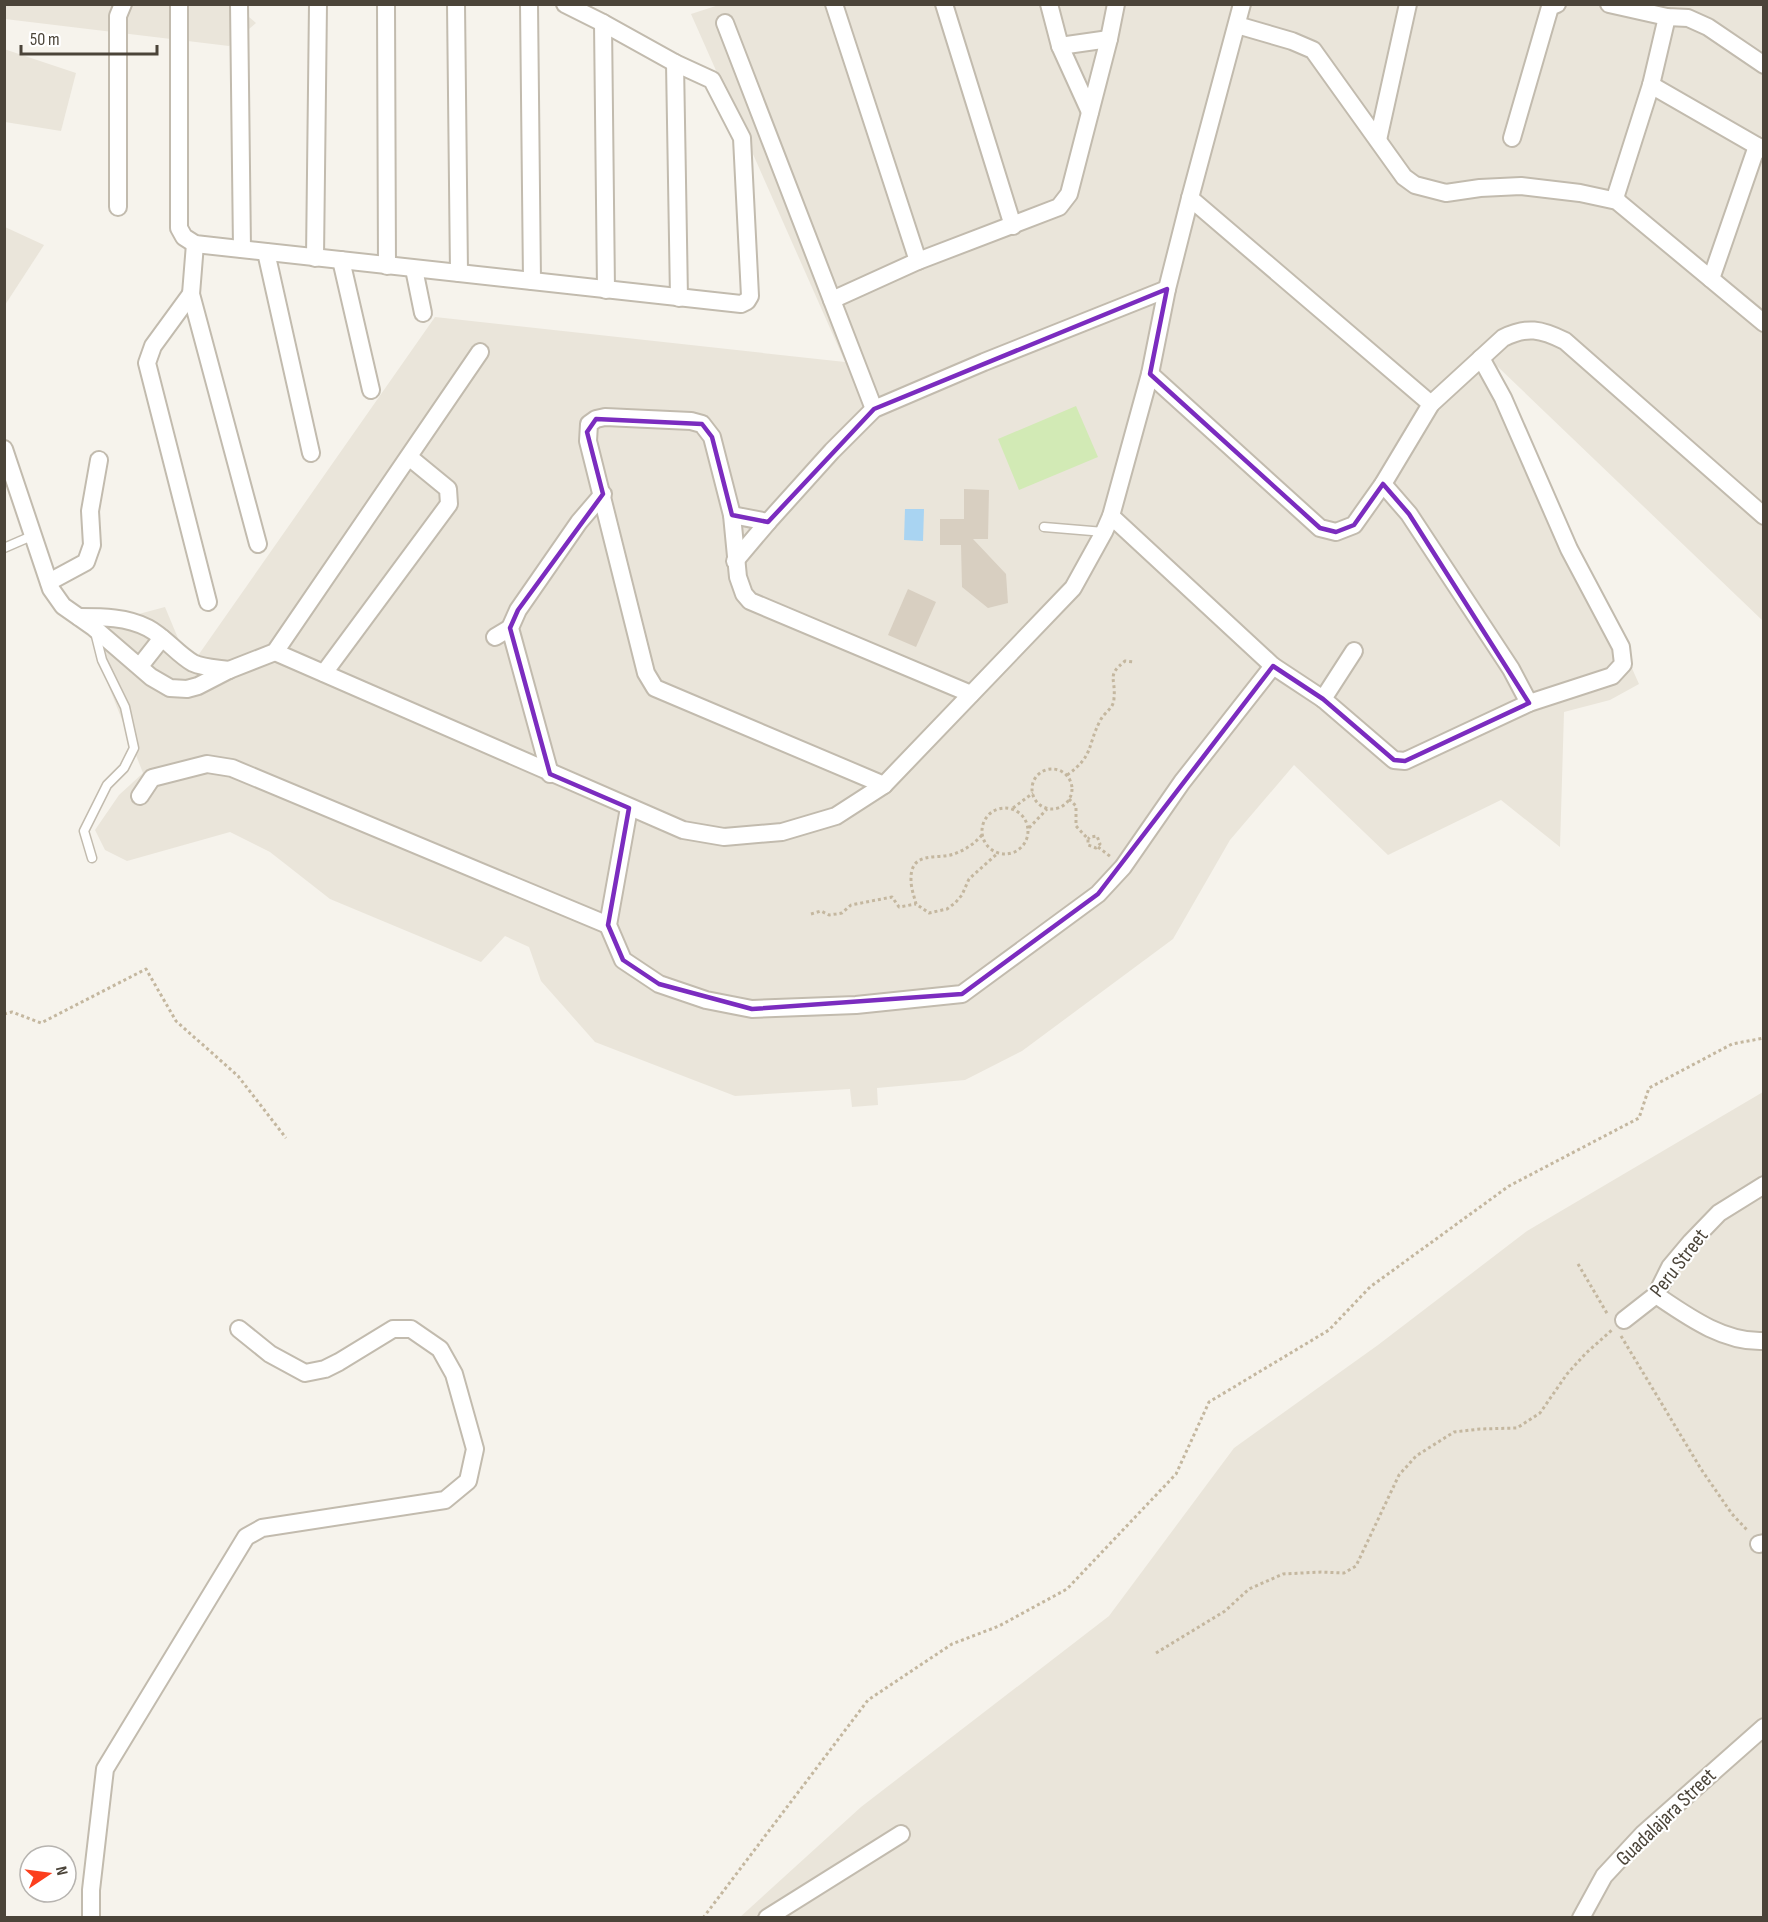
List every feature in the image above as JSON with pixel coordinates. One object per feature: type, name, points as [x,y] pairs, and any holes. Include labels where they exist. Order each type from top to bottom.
[{"type":"street","points":[[118,207],[118,16],[123,4]]},
{"type":"street","points":[[179,4],[179,228],[184,237],[195,244],[679,298],[741,304],[747,301],[750,296],[742,138],[712,80],[675,63],[565,4]]},
{"type":"street","points":[[239,4],[242,249]]},
{"type":"street","points":[[315,258],[318,4]]},
{"type":"street","points":[[386,4],[387,266]]},
{"type":"street","points":[[456,4],[459,273]]},
{"type":"street","points":[[529,4],[532,282]]},
{"type":"street","points":[[834,4],[918,261]]},
{"type":"street","points":[[944,4],[1013,226]]},
{"type":"street","points":[[1049,4],[1060,46],[1089,112]]},
{"type":"street","points":[[832,300],[918,261],[1059,207],[1070,194],[1116,4]]},
{"type":"street","points":[[275,652],[550,774],[683,830],[724,837],[783,832],[836,816],[884,785],[1073,588],[1104,532],[1111,516],[1150,374],[1167,289],[1242,4]]},
{"type":"street","points":[[1378,140],[1408,4]]},
{"type":"street","points":[[1512,138],[1550,8],[1557,4]]},
{"type":"street","points":[[1609,4],[1667,17],[1688,18],[1708,27],[1764,65]]},
{"type":"street","points":[[1617,201],[1616,195],[1651,86],[1667,17]]},
{"type":"street","points":[[603,23],[606,290]]},
{"type":"street","points":[[725,23],[874,409]]},
{"type":"street","points":[[1237,25],[1292,41],[1313,50],[1404,177],[1415,185],[1430,191],[1446,193],[1480,188],[1521,186],[1580,193],[1617,201],[1764,323]]},
{"type":"street","points":[[1060,46],[1109,39]]},
{"type":"street","points":[[675,63],[679,298]]},
{"type":"street","points":[[1651,86],[1760,148],[1711,279]]},
{"type":"street","points":[[1190,198],[1431,404]]},
{"type":"street","points":[[195,244],[191,294],[258,544]]},
{"type":"street","points":[[266,252],[311,453]]},
{"type":"street","points":[[341,261],[371,390]]},
{"type":"street","points":[[414,268],[423,313]]},
{"type":"street","points":[[735,561],[832,451],[874,409],[984,362],[1167,289]]},
{"type":"street","points":[[191,294],[153,346],[147,363],[208,602]]},
{"type":"street","points":[[1150,374],[1320,528],[1336,532],[1354,525],[1383,484],[1431,404],[1503,338],[1514,332],[1530,330],[1547,332],[1565,341],[1764,516]]},
{"type":"street","points":[[4,449],[51,589],[63,606],[90,620],[151,677],[170,688],[198,686],[275,652],[480,352]]},
{"type":"street","points":[[1111,516],[1273,666],[1323,699],[1394,760],[1405,761],[1529,703],[1612,676],[1623,664],[1621,647],[1569,549],[1503,398],[1481,358]]},
{"type":"street","points":[[884,785],[655,688],[646,673],[588,441],[589,424],[605,417],[691,420],[702,424],[712,437],[732,515],[738,577],[744,594],[750,601],[971,694]]},
{"type":"street","points":[[324,673],[449,504],[448,489],[409,457]]},
{"type":"street","points":[[49,582],[87,562],[92,545],[90,511],[99,460]]},
{"type":"street","points":[[1383,484],[1409,514],[1511,669],[1529,703]]},
{"type":"street","points":[[550,774],[502,633],[579,522],[603,494]]},
{"type":"street","points":[[732,515],[768,522]]},
{"type":"street","points":[[90,620],[120,618],[155,633],[190,662],[200,666],[230,670]]},
{"type":"street","points":[[133,661],[155,633]]},
{"type":"street","points":[[1323,699],[1354,651]]},
{"type":"street","points":[[629,808],[608,925],[623,960],[659,984],[706,1000],[752,1009],[856,1005],[962,994],[1098,894],[1123,867],[1182,782],[1273,666]]},
{"type":"street","points":[[140,796],[152,778],[207,764],[232,768],[608,925]]},
{"type":"street","name":"Peru Street","points":[[1619,1324],[1656,1295],[1670,1267],[1719,1213],[1764,1185]]},
{"type":"street","points":[[1656,1295],[1692,1319],[1727,1335],[1764,1341]]},
{"type":"street","points":[[91,1917],[91,1890],[105,1769],[246,1537],[262,1528],[446,1500],[468,1481],[475,1449],[454,1374],[440,1349],[411,1329],[393,1329],[325,1369],[305,1373],[270,1354],[239,1329]]},
{"type":"street","name":"Guadalajara Street","points":[[1581,1917],[1604,1876],[1643,1834],[1764,1727]]},
{"type":"street","points":[[768,1917],[902,1834]]},
{"type":"lane","points":[[1044,527],[1104,532]]},
{"type":"lane","points":[[4,548],[34,535]]},
{"type":"lane","points":[[90,620],[102,660],[125,707],[134,748],[124,768],[107,785],[84,831],[92,858]]},
{"type":"path","points":[[1066,775],[1078,768],[1086,758],[1100,719],[1110,711],[1114,699],[1112,682],[1115,669],[1125,661],[1135,662]]},
{"type":"path","points":[[1033,793],[1013,808],[1001,808],[991,813],[984,822],[982,835],[986,844],[998,853],[1006,855],[1021,849],[1026,843],[1029,828],[1047,809],[1060,807],[1069,799],[1072,787],[1066,775],[1056,769],[1043,771],[1034,780],[1033,793],[1039,803],[1047,809]]},
{"type":"path","points":[[1069,799],[1076,806],[1076,826],[1088,839],[1088,845],[1093,849],[1100,844],[1097,836],[1088,839]]},
{"type":"path","points":[[1013,808],[1023,816],[1029,828]]},
{"type":"path","points":[[982,835],[964,850],[952,855],[933,855],[917,864],[910,879],[916,904],[929,913],[947,909],[962,895],[969,879],[998,853]]},
{"type":"path","points":[[811,914],[816,911],[829,915],[836,914],[851,905],[892,897],[899,908],[916,904]]},
{"type":"path","points":[[4,1014],[12,1012],[41,1023],[146,969],[176,1021],[238,1076],[286,1138]]},
{"type":"path","points":[[703,1917],[868,1700],[952,1644],[999,1626],[1066,1589],[1176,1474],[1209,1402],[1329,1330],[1370,1287],[1509,1186],[1639,1118],[1649,1088],[1732,1044],[1764,1038]]},
{"type":"path","points":[[1578,1264],[1619,1324],[1701,1469],[1732,1514],[1761,1543]]},
{"type":"path","points":[[1156,1653],[1225,1611],[1249,1589],[1283,1574],[1344,1573],[1356,1566],[1399,1475],[1416,1456],[1454,1432],[1517,1428],[1540,1413],[1567,1374],[1586,1353],[1619,1324]]},
{"type":"highlighted area","points":[[1167,289],[1150,374],[1320,528],[1336,532],[1354,525],[1383,484],[1409,514],[1529,703],[1405,761],[1394,760],[1323,699],[1273,666],[1098,894],[962,994],[752,1009],[659,984],[623,960],[608,925],[629,808],[550,774],[510,628],[518,610],[603,494],[587,432],[596,419],[702,424],[712,437],[732,515],[768,522],[874,409]]},
{"type":"shaded area","points":[[242,4],[242,11],[256,23],[229,46],[5,19],[5,5]]},
{"type":"shaded area","points":[[722,4],[1763,5],[1763,621],[1497,366],[1639,684],[1610,700],[1564,712],[1560,847],[1501,800],[1388,855],[1294,765],[1230,840],[1173,939],[1022,1051],[965,1080],[877,1088],[878,1105],[852,1107],[850,1089],[735,1096],[595,1042],[541,981],[529,947],[505,936],[481,962],[330,899],[270,852],[230,832],[127,861],[105,850],[95,830],[119,795],[143,773],[109,687],[90,627],[165,607],[190,667],[435,317],[845,362],[691,14]]},
{"type":"shaded area","points":[[4,49],[76,73],[61,131],[5,122]]},
{"type":"shaded area","points":[[5,227],[44,245],[5,305]]},
{"type":"shaded area","points":[[1763,1092],[1763,1917],[739,1918],[861,1807],[1109,1616],[1234,1448],[1378,1345],[1527,1231]]},
{"type":"green space","points":[[1076,406],[1098,457],[1019,490],[998,439]]},
{"type":"water","points":[[905,509],[924,509],[923,541],[904,540]]},
{"type":"building","points":[[964,489],[989,490],[988,539],[973,539],[1006,574],[1008,603],[988,608],[962,587],[961,545],[940,545],[940,519],[964,519]]},
{"type":"building","points":[[908,589],[936,602],[916,647],[888,635]]}]
